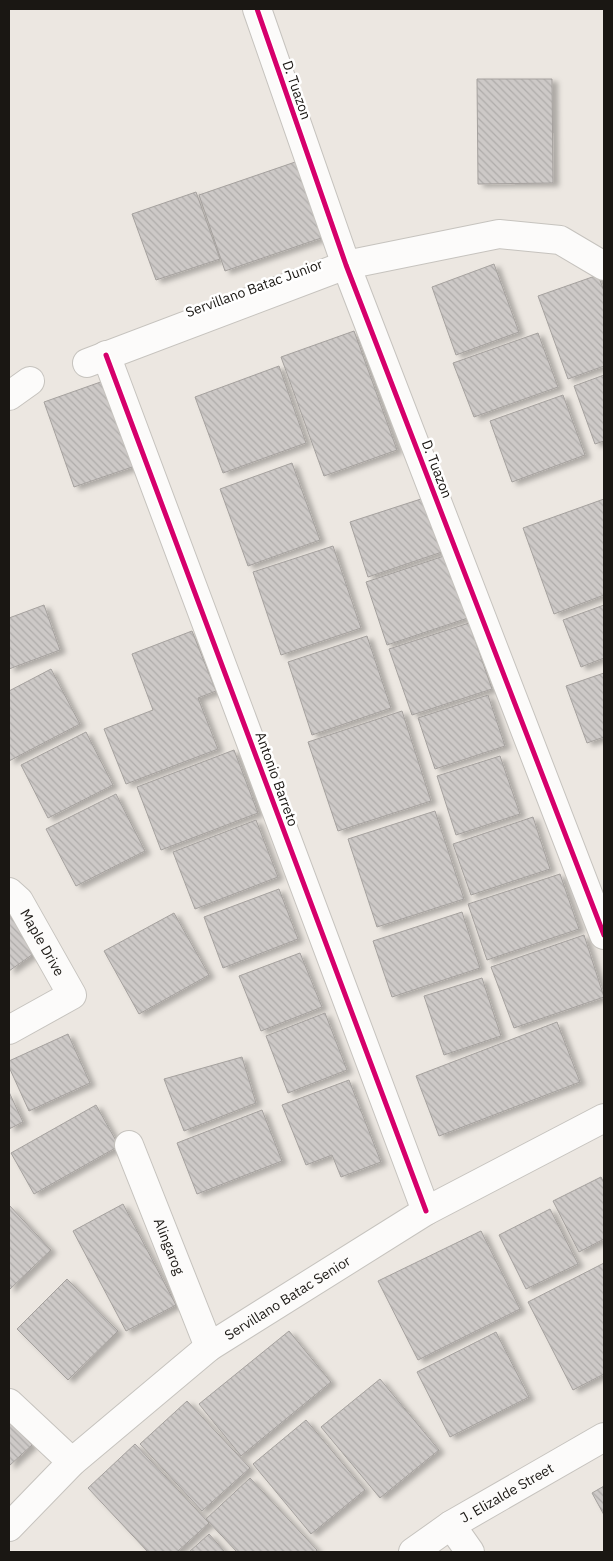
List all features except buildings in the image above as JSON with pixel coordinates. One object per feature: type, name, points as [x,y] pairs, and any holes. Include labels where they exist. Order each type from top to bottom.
[{"type":"street","name":"D. Tuazon","points":[[257,9],[346,265],[604,935]]},
{"type":"street","name":"Servillano Batac Junior","points":[[97,359],[346,265],[499,234],[560,240],[604,266]]},
{"type":"street","name":"Antonio Barreto","points":[[97,359],[426,1211]]},
{"type":"street","name":"Maple Drive","points":[[9,892],[19,902],[72,996],[9,1030]]},
{"type":"street","name":"Servillano Batac Senior","points":[[9,1527],[72,1462],[209,1347],[426,1211],[604,1118]]},
{"type":"street","name":"Alingarog","points":[[129,1145],[209,1347]]},
{"type":"street","points":[[9,1403],[72,1462]]},
{"type":"street","name":"J. Elizalde Street","points":[[412,1552],[452,1525],[604,1437]]},
{"type":"street","points":[[452,1525],[470,1552]]},
{"type":"cycle path","points":[[257,9],[346,265],[604,935]]},
{"type":"cycle path","points":[[106,355],[426,1211]]}]
